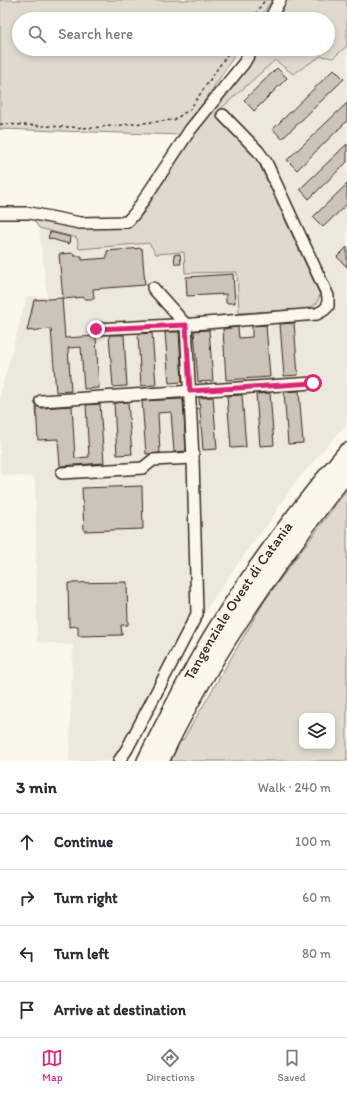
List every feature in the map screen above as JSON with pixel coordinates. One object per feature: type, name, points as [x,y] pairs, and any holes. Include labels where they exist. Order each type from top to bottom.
[{"type":"highway","name":"Tangenziale Ovest di Catania","points":[[146,761],[186,683],[215,631],[252,574],[320,483],[347,452]]},
{"type":"highway","name":"Tangenziale Ovest di Catania","points":[[160,761],[198,690],[237,624],[279,562],[332,490],[347,473]]},
{"type":"highway","points":[[168,761],[219,665],[237,624]]},
{"type":"highway","points":[[138,761],[144,748],[186,683]]},
{"type":"street","points":[[274,12],[280,0]]},
{"type":"street","points":[[0,213],[30,213],[80,223],[127,222],[135,213],[190,130],[248,56]]},
{"type":"street","points":[[96,329],[186,325],[317,314],[328,306],[328,296],[266,162],[258,151],[223,115]]},
{"type":"street","points":[[119,761],[127,749],[197,614],[193,458],[186,325],[153,288]]},
{"type":"street","points":[[41,401],[313,383]]},
{"type":"street","points":[[62,473],[143,468],[153,460],[193,458]]},
{"type":"path","points":[[257,12],[265,0]]},
{"type":"path","points":[[0,124],[90,128],[174,120],[190,109],[226,56]]},
{"type":"shaded area","points":[[0,0],[272,0],[264,12],[12,12],[12,56],[234,56],[182,135],[0,129]]},
{"type":"shaded area","points":[[287,0],[347,0],[347,46],[333,58],[321,56],[335,56],[335,12],[280,12]]},
{"type":"shaded area","points":[[347,46],[347,423],[293,485],[268,524],[253,542],[210,604],[158,699],[127,761],[69,761],[73,645],[37,642],[35,477],[2,475],[0,473],[1,391],[27,296],[47,297],[39,228],[78,238],[79,248],[149,243],[156,254],[184,252],[186,273],[237,272],[239,313],[317,303],[320,295],[255,155],[215,114],[275,60],[293,74],[321,56],[333,58]]},
{"type":"shaded area","points":[[254,56],[321,56],[293,74],[275,60],[215,114],[255,155],[320,295],[317,303],[308,309],[239,313],[237,272],[185,273],[184,252],[156,254],[149,243],[79,249],[77,238],[39,228],[31,216],[130,225],[144,213],[180,150],[244,72]]},
{"type":"shaded area","points":[[347,490],[347,761],[171,761],[179,742],[183,740],[265,600]]},
{"type":"building","points":[[277,68],[287,78],[254,111],[244,100]]},
{"type":"building","points":[[334,69],[344,79],[282,139],[273,129]]},
{"type":"building","points":[[347,103],[347,121],[297,170],[287,160]]},
{"type":"building","points":[[347,144],[347,162],[309,199],[300,189]]},
{"type":"building","points":[[347,184],[347,204],[323,227],[313,217]]},
{"type":"building","points":[[50,232],[70,237],[69,244],[48,238]]},
{"type":"building","points":[[347,247],[347,267],[337,257]]},
{"type":"building","points":[[142,248],[145,285],[93,289],[94,299],[85,299],[84,297],[63,299],[59,254],[73,253],[74,256],[82,256],[82,260],[107,258],[107,251]]},
{"type":"building","points":[[180,254],[181,264],[175,264],[174,255]]},
{"type":"building","points":[[233,274],[235,303],[226,303],[226,294],[187,296],[186,277]]},
{"type":"building","points":[[62,298],[65,338],[96,336],[99,388],[84,389],[81,347],[68,348],[71,391],[56,392],[51,329],[27,331],[34,300]]},
{"type":"building","points":[[294,323],[298,375],[284,376],[280,324]]},
{"type":"building","points":[[266,325],[270,377],[226,380],[223,329],[238,327],[239,338],[252,337],[252,326]]},
{"type":"building","points":[[209,330],[213,381],[198,382],[194,331]]},
{"type":"building","points":[[165,332],[179,332],[182,382],[169,383]]},
{"type":"building","points":[[152,333],[156,385],[141,386],[138,334]]},
{"type":"building","points":[[109,335],[124,335],[127,386],[113,387]]},
{"type":"building","points":[[299,391],[303,443],[288,444],[284,392]]},
{"type":"building","points":[[270,393],[274,445],[260,446],[256,394]]},
{"type":"building","points":[[242,395],[246,447],[231,448],[227,396]]},
{"type":"building","points":[[213,397],[217,449],[203,450],[199,398]]},
{"type":"building","points":[[183,399],[186,451],[174,452],[171,412],[158,413],[160,453],[146,454],[142,401]]},
{"type":"building","points":[[128,402],[132,454],[117,455],[114,403]]},
{"type":"building","points":[[100,404],[104,463],[60,466],[58,439],[38,440],[36,406],[41,408],[72,406],[75,458],[89,457],[86,405]]},
{"type":"building","points":[[142,486],[143,529],[84,531],[82,488]]},
{"type":"building","points":[[127,582],[128,625],[121,625],[122,635],[78,636],[78,626],[69,627],[68,583]]},
{"type":"route","points":[[96,329],[186,325],[190,391],[313,383]]}]
